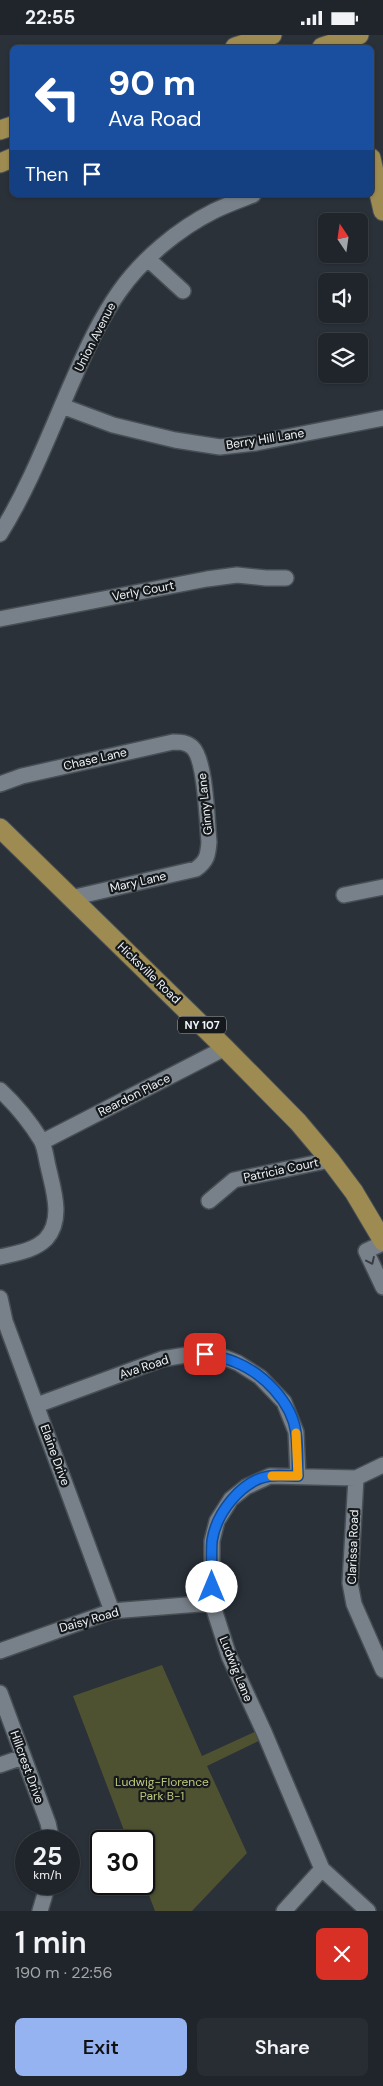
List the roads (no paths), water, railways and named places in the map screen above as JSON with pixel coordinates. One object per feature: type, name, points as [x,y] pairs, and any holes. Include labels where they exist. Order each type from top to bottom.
[{"type":"main road","points":[[241,45],[272,35]]},
{"type":"main road","points":[[329,45],[350,39]]},
{"type":"main road","points":[[374,170],[383,211]]},
{"type":"main road","name":"Hicksville Road","points":[[0,828],[298,1122],[330,1160],[354,1193],[383,1242]]},
{"type":"street","name":"Union Avenue","points":[[0,534],[17,508],[102,318],[119,291],[148,259],[191,224],[214,211],[247,197]]},
{"type":"street","points":[[148,259],[183,291]]},
{"type":"street","name":"Berry Hill Lane","points":[[62,405],[114,425],[174,440],[220,447],[256,443],[383,418]]},
{"type":"street","name":"Verly Court","points":[[0,619],[207,579],[237,575],[266,579],[286,578]]},
{"type":"street","name":"Chase Lane","points":[[0,784],[22,776],[173,742],[184,742],[190,746]]},
{"type":"street","name":"Ginny Lane","points":[[190,746],[201,762],[209,842],[208,855],[204,864]]},
{"type":"street","name":"Mary Lane","points":[[71,898],[196,869],[204,864]]},
{"type":"street","points":[[344,895],[383,887]]},
{"type":"street","name":"Reardon Place","points":[[42,1142],[225,1048]]},
{"type":"street","points":[[0,1090],[21,1112],[42,1142],[56,1210],[54,1225],[47,1238],[39,1245],[27,1251],[0,1257]]},
{"type":"street","name":"Patricia Court","points":[[209,1201],[234,1180],[330,1160]]},
{"type":"street","name":"Hicksville Road","points":[[383,1242],[366,1251],[383,1287]]},
{"type":"street","name":"Elaine Drive","points":[[0,1298],[5,1321],[112,1611]]},
{"type":"street","name":"Ava Road","points":[[37,1405],[162,1359],[192,1354],[226,1358],[260,1377],[275,1391],[286,1407],[296,1432],[298,1476]]},
{"type":"street","name":"Ludwig Lane","points":[[368,1911],[322,1869],[264,1732],[229,1657],[212,1603],[212,1541],[217,1521],[228,1505],[246,1487],[262,1478],[270,1476],[298,1476],[356,1478],[383,1465]]},
{"type":"street","name":"Clarissa Road","points":[[356,1478],[350,1583],[354,1604],[383,1670]]},
{"type":"street","name":"Daisy Road","points":[[0,1651],[112,1611],[212,1603]]},
{"type":"street","name":"Hillcrest Drive","points":[[0,1693],[50,1830]]},
{"type":"street","points":[[0,1765],[23,1757]]},
{"type":"street","points":[[284,1911],[322,1869]]},
{"type":"street","points":[[40,1911],[45,1895]]},
{"type":"park label","name":"Ludwig-Florence Park B-1","points":[[162,1789]]}]
